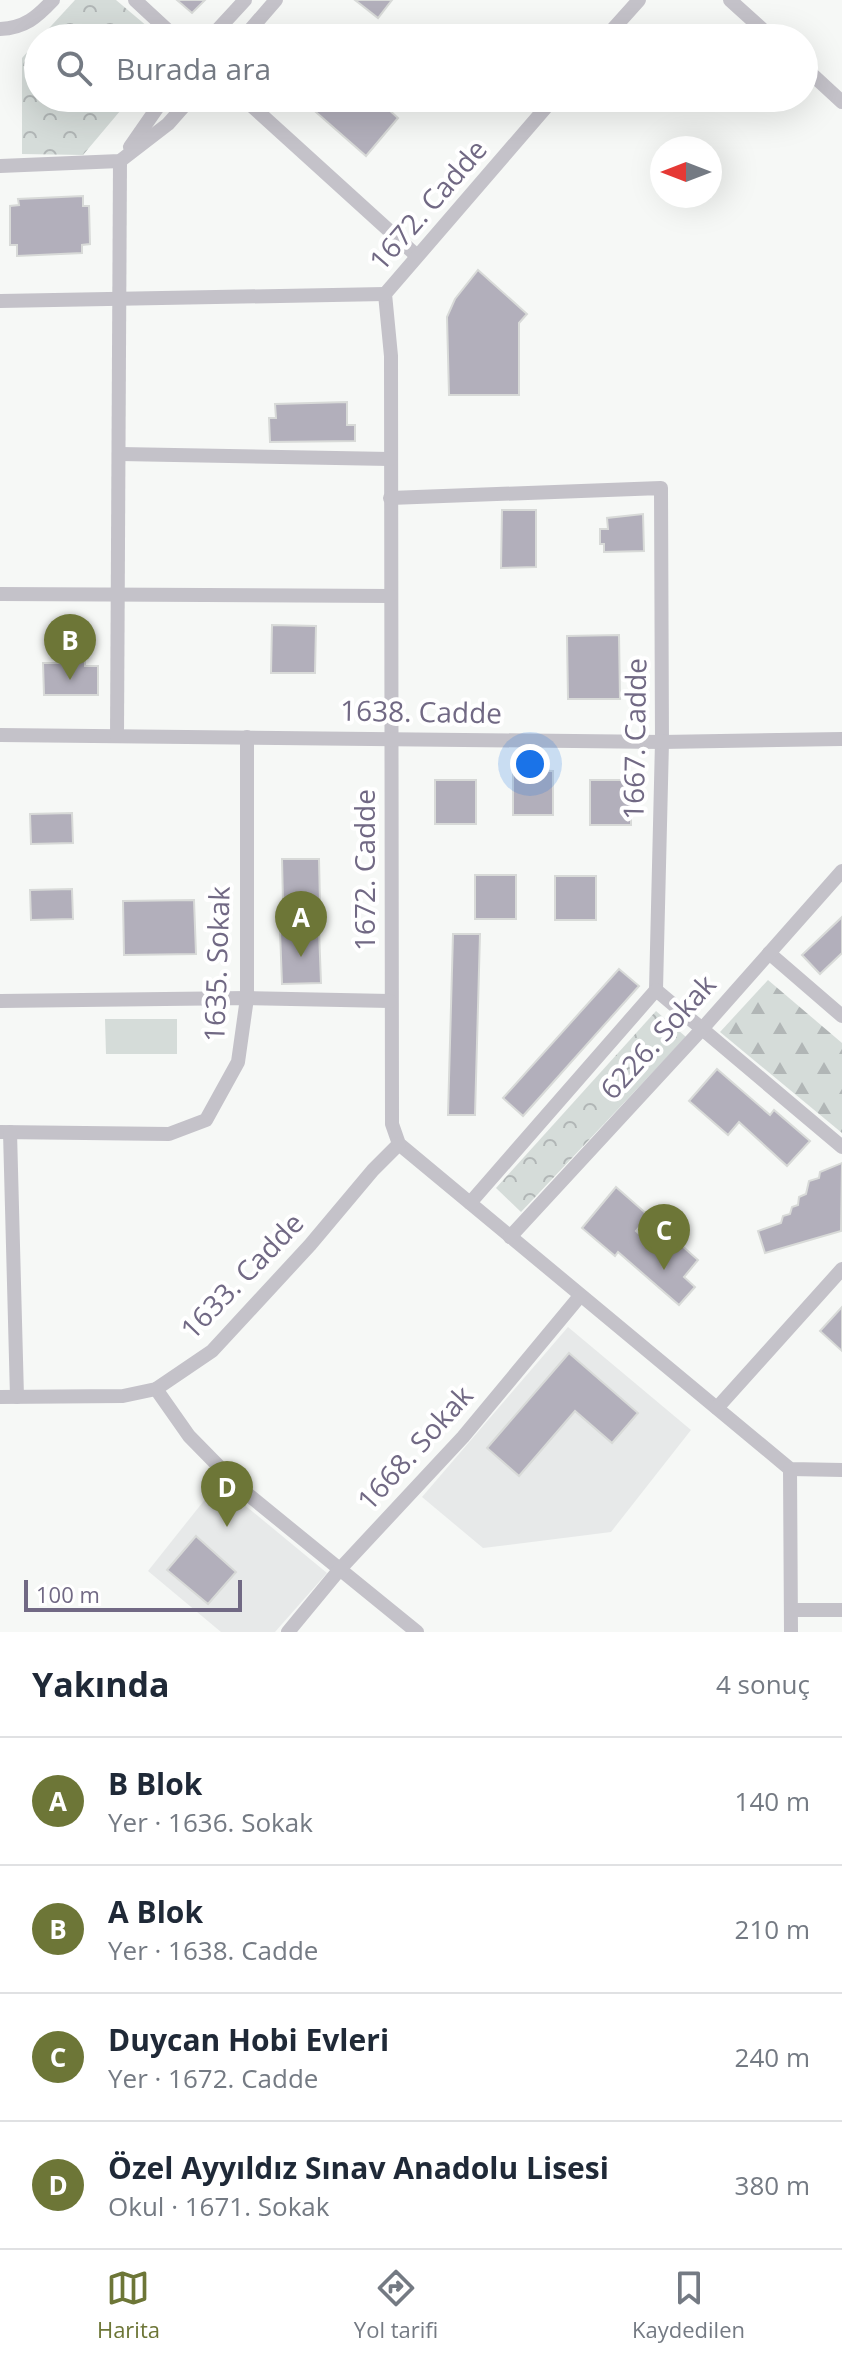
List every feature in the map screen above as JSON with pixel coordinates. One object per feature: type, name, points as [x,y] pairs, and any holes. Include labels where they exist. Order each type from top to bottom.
[{"type":"street","points":[[26,24],[53,0]]},
{"type":"street","points":[[135,0],[161,24]]},
{"type":"street","points":[[223,24],[245,0]]},
{"type":"street","points":[[255,24],[276,0]]},
{"type":"street","points":[[618,24],[639,0]]},
{"type":"street","points":[[730,0],[757,24]]},
{"type":"street","points":[[0,29],[24,25]]},
{"type":"street","points":[[818,80],[842,102]]},
{"type":"street","points":[[117,736],[120,161],[154,112]]},
{"type":"street","points":[[0,166],[120,161],[179,112]]},
{"type":"street","points":[[258,112],[417,256]]},
{"type":"street","name":"1672. Cadde","points":[[399,1144],[392,1124],[391,356],[385,294],[542,112]]},
{"type":"street","points":[[0,301],[385,294]]},
{"type":"street","points":[[120,454],[390,459]]},
{"type":"street","name":"1667. Cadde","points":[[390,498],[661,488],[662,742],[656,990]]},
{"type":"street","points":[[0,594],[390,596]]},
{"type":"street","name":"1638. Cadde","points":[[0,735],[662,742],[842,739]]},
{"type":"street","name":"1635. Sokak","points":[[5,1132],[169,1134],[206,1120],[238,1062],[247,998],[247,737]]},
{"type":"street","name":"6226. Sokak","points":[[510,1237],[702,1029],[842,871]]},
{"type":"street","points":[[769,953],[842,1016]]},
{"type":"street","points":[[470,1203],[656,990],[842,1147]]},
{"type":"street","points":[[0,1001],[247,998],[390,1001]]},
{"type":"street","points":[[5,1132],[17,1397]]},
{"type":"street","points":[[399,1144],[790,1469],[842,1470]]},
{"type":"street","name":"1633. Cadde","points":[[0,1397],[123,1396],[156,1389],[212,1351],[399,1144]]},
{"type":"street","points":[[717,1408],[842,1269]]},
{"type":"street","name":"1668. Sokak","points":[[288,1632],[340,1569],[463,1437],[580,1296]]},
{"type":"street","points":[[156,1389],[189,1436],[240,1488],[417,1632]]},
{"type":"street","points":[[790,1469],[791,1632]]},
{"type":"street","points":[[791,1610],[842,1610]]},
{"type":"shaded area","points":[[568,1327],[691,1430],[611,1532],[483,1548],[422,1497]]},
{"type":"shaded area","points":[[218,1483],[327,1573],[275,1632],[221,1632],[148,1571]]},
{"type":"green space","points":[[75,0],[116,0],[144,24],[53,24]]},
{"type":"green space","points":[[24,56],[24,112],[119,112],[83,155],[22,154]]},
{"type":"green space","points":[[768,980],[842,1043],[842,1133],[720,1032]]},
{"type":"green space","points":[[656,1011],[686,1037],[521,1212],[496,1188]]},
{"type":"green space","points":[[105,1019],[177,1019],[177,1054],[106,1054]]},
{"type":"building","points":[[177,0],[205,0],[192,13]]},
{"type":"building","points":[[355,0],[392,0],[378,18]]},
{"type":"building","points":[[316,112],[391,112],[398,118],[366,156]]},
{"type":"building","points":[[83,196],[83,206],[89,206],[90,244],[82,245],[82,253],[17,256],[17,245],[10,245],[10,206],[19,205],[18,199]]},
{"type":"building","points":[[478,270],[527,314],[519,323],[519,395],[449,395],[447,317],[455,299]]},
{"type":"building","points":[[347,402],[347,425],[355,425],[355,441],[270,442],[269,418],[276,418],[275,404]]},
{"type":"building","points":[[502,510],[536,510],[536,567],[501,568]]},
{"type":"building","points":[[643,514],[644,551],[604,552],[604,544],[600,544],[600,529],[608,529],[607,518]]},
{"type":"building","points":[[272,625],[316,626],[315,673],[271,673]]},
{"type":"building","points":[[619,635],[620,699],[568,699],[567,636]]},
{"type":"building","points":[[59,647],[85,647],[85,666],[98,666],[98,695],[44,695],[43,663],[59,663]]},
{"type":"building","points":[[513,770],[553,771],[553,815],[513,815]]},
{"type":"building","points":[[435,780],[476,780],[476,824],[435,824]]},
{"type":"building","points":[[590,780],[631,780],[631,825],[590,825]]},
{"type":"building","points":[[72,813],[73,843],[31,844],[30,814]]},
{"type":"building","points":[[282,859],[319,859],[320,903],[283,903]]},
{"type":"building","points":[[475,875],[516,875],[516,919],[475,919]]},
{"type":"building","points":[[555,876],[596,876],[596,920],[555,920]]},
{"type":"building","points":[[72,889],[73,919],[31,920],[30,890]]},
{"type":"building","points":[[194,900],[196,954],[124,955],[123,901]]},
{"type":"building","points":[[842,917],[842,953],[820,974],[802,955]]},
{"type":"building","points":[[319,930],[321,983],[282,984],[280,931]]},
{"type":"building","points":[[453,934],[480,934],[475,1115],[448,1115]]},
{"type":"building","points":[[619,969],[639,986],[523,1116],[503,1098]]},
{"type":"building","points":[[717,1069],[770,1115],[774,1110],[810,1141],[787,1166],[739,1122],[728,1135],[689,1101]]},
{"type":"building","points":[[842,1163],[841,1231],[765,1253],[758,1231],[781,1223],[783,1216],[790,1214],[792,1207],[798,1205],[799,1197],[806,1194],[809,1181],[819,1178],[820,1172]]},
{"type":"building","points":[[616,1187],[649,1216],[636,1231],[658,1251],[671,1236],[698,1260],[684,1277],[695,1287],[679,1305],[618,1252],[615,1256],[582,1228]]},
{"type":"building","points":[[842,1307],[842,1351],[820,1331]]},
{"type":"building","points":[[569,1353],[638,1413],[612,1443],[575,1411],[519,1476],[487,1448]]},
{"type":"building","points":[[196,1536],[236,1572],[208,1604],[167,1570]]},
{"type":"place","name":"A Blok","points":[[70,680]]},
{"type":"place","name":"B Blok","points":[[301,957]]},
{"type":"place","name":"Duycan Hobi Evleri","points":[[664,1270]]},
{"type":"place","name":"Özel Ayyıldız Sınav Anadolu Lisesi","points":[[227,1527]]}]
